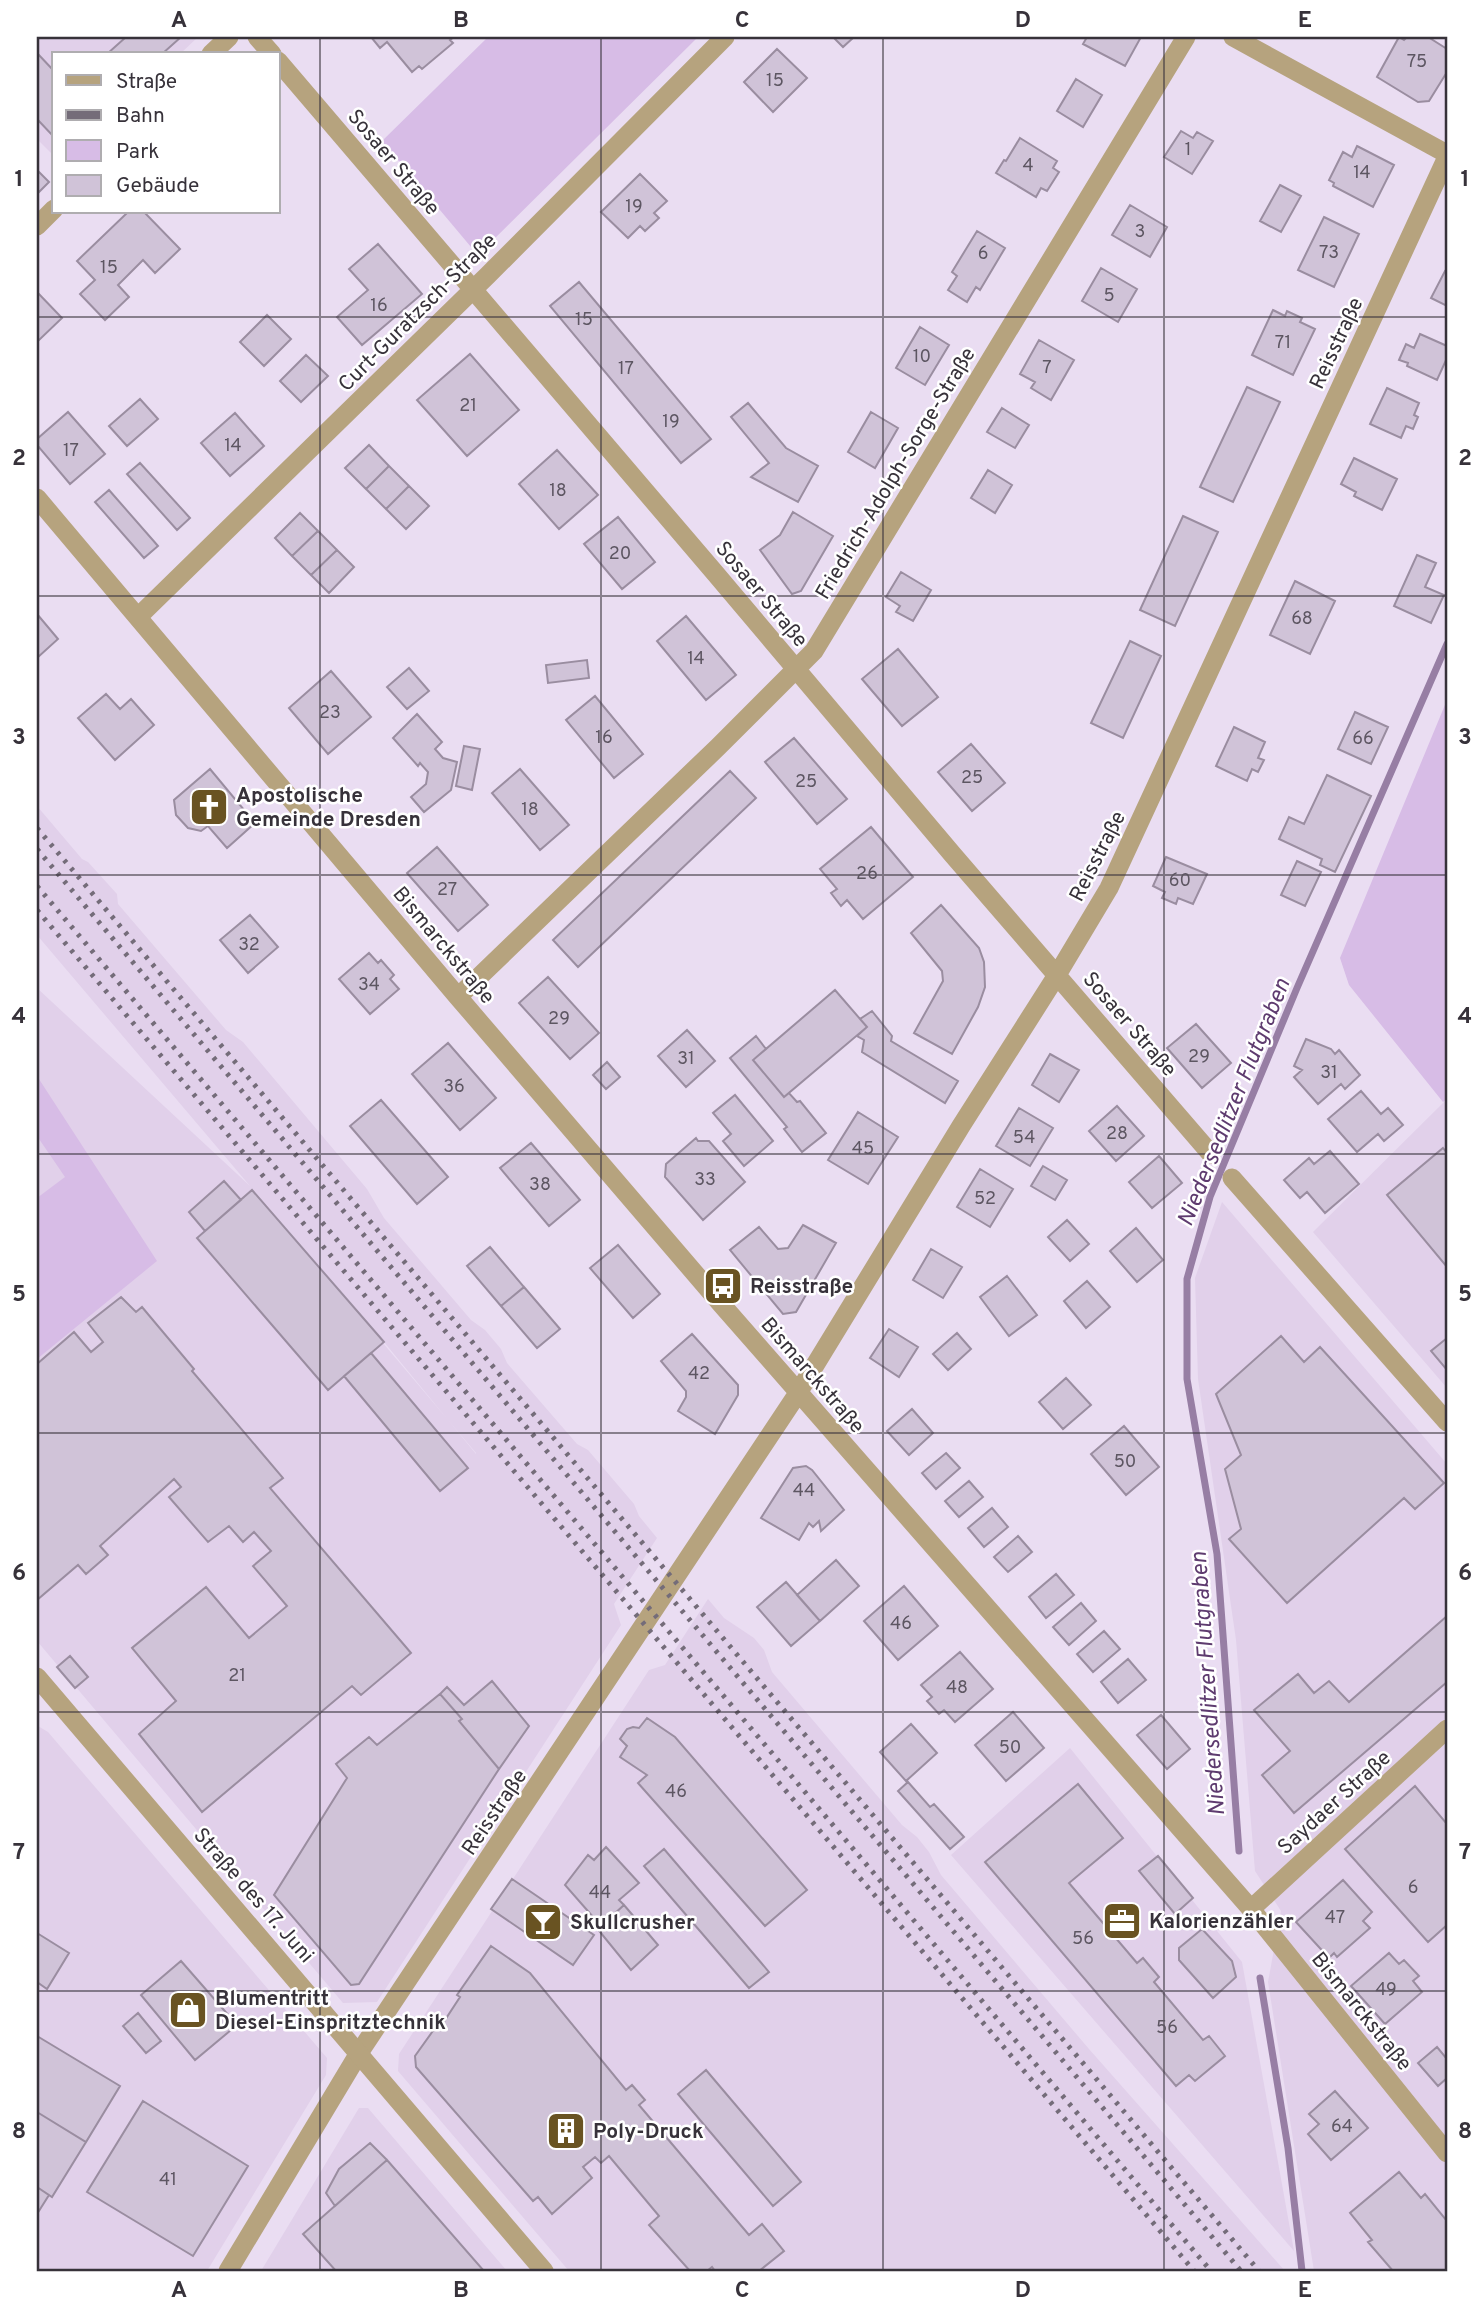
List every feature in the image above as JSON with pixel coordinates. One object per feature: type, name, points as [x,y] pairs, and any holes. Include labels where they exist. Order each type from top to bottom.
[{"type":"street","points":[[213,52],[229,37]]},
{"type":"street","points":[[257,37],[270,52]]},
{"type":"street","name":"Curt-Guratzsch-Straße","points":[[138,617],[472,290],[725,37]]},
{"type":"street","name":"Friedrich-Adolph-Sorge-Straße","points":[[457,997],[814,651],[1186,37]]},
{"type":"street","points":[[1233,37],[1447,156]]},
{"type":"street","name":"Sosaer Straße","points":[[280,63],[796,671],[1212,1154]]},
{"type":"street","name":"Reisstraße","points":[[228,2271],[359,2053],[798,1393],[1109,888],[1447,156]]},
{"type":"street","points":[[37,226],[52,211]]},
{"type":"street","name":"Bismarckstraße","points":[[37,498],[457,997],[798,1393],[1251,1909],[1447,2152]]},
{"type":"street","points":[[1232,1178],[1447,1422]]},
{"type":"street","name":"Straße des 17. Juni","points":[[37,1677],[544,2271]]},
{"type":"street","name":"Saydaer Straße","points":[[1251,1909],[1447,1729]]},
{"type":"shaded area","points":[[37,37],[198,37],[182,52],[52,52],[52,154],[37,139]]},
{"type":"shaded area","points":[[37,806],[82,859],[88,862],[117,894],[118,904],[226,1030],[243,1042],[367,1189],[384,1218],[471,1320],[485,1330],[501,1349],[507,1363],[577,1444],[588,1450],[634,1504],[639,1516],[657,1538],[614,1604],[621,1625],[377,2002],[343,2003],[37,1641],[37,988],[250,1186],[37,935]],"holes":[[[333,1284],[384,1342],[448,1420]]]},
{"type":"shaded area","points":[[1447,1099],[1447,1388],[1313,1232]]},
{"type":"shaded area","points":[[1222,1202],[1447,1464],[1447,2271],[1314,2271],[1268,1982],[1281,1911],[1255,1871],[1236,1640],[1198,1379],[1195,1278]]},
{"type":"shaded area","points":[[708,1599],[724,1618],[754,1638],[764,1650],[772,1672],[902,1825],[917,1837],[929,1852],[941,1875],[1089,2049],[1285,2271],[569,2271],[398,2071],[399,2054],[649,1670],[665,1665]]},
{"type":"shaded area","points":[[38,1726],[48,1732],[327,2058],[326,2075],[207,2271],[37,2271]]},
{"type":"shaded area","points":[[1070,1748],[1242,1962],[1294,2251],[951,1855]]},
{"type":"shaded area","points":[[359,2108],[368,2108],[507,2271],[261,2271]]},
{"type":"green space","points":[[488,37],[698,37],[485,248],[477,251],[382,141]]},
{"type":"green space","points":[[1447,700],[1447,1099],[1443,1102],[1349,985],[1340,958]]},
{"type":"green space","points":[[37,1076],[157,1261],[37,1359],[37,1198],[65,1177],[37,1136]]},
{"type":"building","points":[[126,37],[181,37],[164,52],[109,52]]},
{"type":"building","points":[[371,37],[454,37],[450,40],[453,43],[422,69],[419,66],[412,72],[387,42],[380,48]]},
{"type":"building","points":[[833,37],[854,37],[843,47]]},
{"type":"building","points":[[1087,37],[1141,37],[1125,66],[1083,44]]},
{"type":"building","points":[[1399,37],[1404,40],[1407,37],[1428,37],[1447,49],[1447,72],[1429,101],[1418,102],[1377,77]]},
{"type":"building","points":[[777,49],[807,78],[773,112],[744,82]]},
{"type":"building","points":[[37,53],[52,69],[52,135],[37,119]]},
{"type":"building","points":[[1076,79],[1102,95],[1083,127],[1057,111]]},
{"type":"building","points":[[1181,131],[1193,138],[1197,132],[1213,141],[1192,174],[1164,157]]},
{"type":"building","points":[[1020,138],[1057,161],[1053,168],[1059,172],[1047,191],[1041,188],[1036,197],[996,173]]},
{"type":"building","points":[[1357,146],[1394,165],[1373,207],[1333,186],[1334,183],[1329,180],[1343,152],[1352,157]]},
{"type":"building","points":[[37,170],[49,182],[39,192],[37,190]]},
{"type":"building","points":[[640,174],[667,201],[654,213],[659,218],[645,231],[640,226],[628,238],[601,212]]},
{"type":"building","points":[[1280,185],[1301,196],[1281,232],[1260,221]]},
{"type":"building","points":[[1130,205],[1167,227],[1150,257],[1112,235]]},
{"type":"building","points":[[126,214],[146,214],[180,249],[155,273],[143,260],[118,285],[129,297],[105,320],[80,294],[95,280],[77,261]]},
{"type":"building","points":[[1324,217],[1359,234],[1334,287],[1298,270]]},
{"type":"building","points":[[977,231],[1005,248],[980,290],[976,287],[967,302],[948,290],[957,276],[952,272]]},
{"type":"building","points":[[378,244],[422,294],[362,345],[337,317],[368,290],[349,269]]},
{"type":"building","points":[[1101,268],[1137,289],[1118,322],[1082,301]]},
{"type":"building","points":[[1445,271],[1447,272],[1447,306],[1431,298]]},
{"type":"building","points":[[579,282],[711,439],[681,463],[550,306]]},
{"type":"building","points":[[37,292],[62,318],[37,342]]},
{"type":"building","points":[[1273,310],[1285,316],[1287,311],[1302,318],[1300,322],[1315,329],[1293,375],[1252,355]]},
{"type":"building","points":[[267,315],[291,339],[264,366],[240,342]]},
{"type":"building","points":[[920,327],[949,345],[925,385],[896,368]]},
{"type":"building","points":[[1420,334],[1447,346],[1447,358],[1437,380],[1399,360],[1406,344],[1414,348]]},
{"type":"building","points":[[1039,340],[1074,360],[1051,400],[1031,388],[1035,382],[1020,374]]},
{"type":"building","points":[[470,354],[519,410],[467,456],[417,400]]},
{"type":"building","points":[[306,355],[328,376],[301,402],[280,381]]},
{"type":"building","points":[[1247,387],[1280,402],[1233,502],[1200,487]]},
{"type":"building","points":[[1387,388],[1419,403],[1414,415],[1418,417],[1413,429],[1406,426],[1401,438],[1370,424]]},
{"type":"building","points":[[140,399],[158,419],[127,446],[109,426]]},
{"type":"building","points":[[748,403],[786,448],[818,466],[798,502],[751,477],[769,463],[731,417]]},
{"type":"building","points":[[1002,408],[1029,425],[1015,448],[987,432]]},
{"type":"building","points":[[68,412],[105,454],[70,484],[37,445],[37,439]]},
{"type":"building","points":[[871,412],[898,428],[875,468],[848,452]]},
{"type":"building","points":[[235,413],[264,446],[230,476],[201,443]]},
{"type":"building","points":[[369,445],[389,466],[366,489],[345,468]]},
{"type":"building","points":[[557,450],[598,495],[559,529],[519,484]]},
{"type":"building","points":[[1354,458],[1397,479],[1382,510],[1354,496],[1356,492],[1341,484]]},
{"type":"building","points":[[140,463],[190,518],[177,530],[127,474]]},
{"type":"building","points":[[389,466],[409,486],[386,509],[366,489]]},
{"type":"building","points":[[988,470],[1012,485],[995,513],[971,498]]},
{"type":"building","points":[[409,486],[429,506],[406,529],[386,509]]},
{"type":"building","points":[[109,490],[158,546],[144,558],[95,502]]},
{"type":"building","points":[[793,512],[833,536],[801,591],[792,594],[760,550],[780,535]]},
{"type":"building","points":[[300,513],[318,531],[292,556],[275,538]]},
{"type":"building","points":[[1183,516],[1218,532],[1175,626],[1140,610]]},
{"type":"building","points":[[618,517],[655,562],[622,589],[584,544]]},
{"type":"building","points":[[318,531],[337,550],[311,575],[292,556]]},
{"type":"building","points":[[337,550],[354,567],[329,593],[311,575]]},
{"type":"building","points":[[1417,555],[1436,563],[1425,587],[1444,595],[1431,623],[1394,606]]},
{"type":"building","points":[[901,572],[931,590],[913,621],[896,612],[900,606],[886,597]]},
{"type":"building","points":[[1295,581],[1335,601],[1310,654],[1270,635]]},
{"type":"building","points":[[37,614],[58,639],[37,658]]},
{"type":"building","points":[[686,616],[736,675],[706,700],[657,641]]},
{"type":"building","points":[[1130,641],[1161,656],[1123,738],[1091,723]]},
{"type":"building","points":[[898,649],[938,697],[902,726],[862,679]]},
{"type":"building","points":[[587,660],[589,678],[548,683],[546,665]]},
{"type":"building","points":[[409,668],[429,691],[407,709],[387,687]]},
{"type":"building","points":[[331,671],[371,717],[328,754],[289,708]]},
{"type":"building","points":[[106,694],[120,709],[131,699],[154,725],[115,760],[78,718]]},
{"type":"building","points":[[595,696],[643,754],[614,778],[566,720]]},
{"type":"building","points":[[1355,712],[1388,727],[1371,764],[1338,749]]},
{"type":"building","points":[[417,714],[442,742],[435,749],[443,758],[457,762],[451,790],[424,812],[411,797],[426,784],[428,772],[420,763],[418,766],[393,738]]},
{"type":"building","points":[[1234,727],[1265,742],[1258,758],[1264,760],[1258,772],[1252,769],[1247,781],[1216,766]]},
{"type":"building","points":[[794,738],[847,799],[817,824],[765,762]]},
{"type":"building","points":[[971,744],[1005,783],[972,811],[938,772]]},
{"type":"building","points":[[464,746],[480,749],[472,790],[456,786]]},
{"type":"building","name":"Apostolische Gemeinde Dresden","points":[[210,769],[255,823],[227,848],[208,826],[201,831],[188,828],[176,815],[174,800]]},
{"type":"building","points":[[520,769],[569,825],[540,850],[492,793]]},
{"type":"building","points":[[730,771],[756,798],[578,967],[553,940]]},
{"type":"building","points":[[1327,775],[1371,796],[1335,872],[1320,865],[1322,859],[1279,839],[1289,817],[1304,824]]},
{"type":"building","points":[[871,827],[913,877],[863,919],[847,900],[841,906],[831,893],[837,889],[820,869]]},
{"type":"building","points":[[437,847],[488,905],[458,931],[407,873]]},
{"type":"building","points":[[1166,857],[1207,874],[1193,904],[1178,898],[1176,904],[1162,898],[1165,892],[1153,886]]},
{"type":"building","points":[[1297,861],[1321,872],[1305,906],[1281,895]]},
{"type":"building","points":[[941,905],[979,948],[984,962],[985,987],[978,1007],[952,1054],[914,1033],[943,981],[942,971],[911,933]]},
{"type":"building","points":[[250,915],[278,947],[248,973],[220,940]]},
{"type":"building","points":[[369,953],[378,963],[381,960],[394,975],[390,979],[399,989],[370,1014],[339,979]]},
{"type":"building","points":[[548,977],[599,1033],[570,1059],[519,1003]]},
{"type":"building","points":[[835,990],[867,1027],[784,1097],[753,1060]]},
{"type":"building","points":[[872,1011],[892,1036],[891,1041],[958,1081],[945,1103],[862,1052],[864,1040],[857,1036],[867,1027],[860,1019]]},
{"type":"building","points":[[1196,1024],[1231,1063],[1202,1088],[1167,1048]]},
{"type":"building","points":[[687,1030],[715,1061],[686,1087],[658,1056]]},
{"type":"building","points":[[756,1036],[766,1049],[753,1060],[784,1097],[789,1093],[797,1102],[800,1101],[826,1133],[802,1152],[784,1129],[787,1127],[730,1058]]},
{"type":"building","points":[[1306,1039],[1331,1049],[1335,1054],[1339,1050],[1360,1075],[1345,1089],[1341,1084],[1318,1104],[1294,1077],[1302,1070],[1294,1066]]},
{"type":"building","points":[[448,1043],[496,1098],[460,1130],[412,1074]]},
{"type":"building","points":[[1050,1054],[1079,1070],[1059,1102],[1032,1085]]},
{"type":"building","points":[[607,1062],[620,1077],[606,1089],[593,1075]]},
{"type":"building","points":[[1361,1091],[1381,1114],[1388,1108],[1403,1125],[1384,1141],[1378,1134],[1357,1152],[1328,1119]]},
{"type":"building","points":[[735,1095],[773,1141],[744,1166],[723,1141],[731,1134],[713,1113]]},
{"type":"building","points":[[381,1100],[448,1177],[417,1204],[350,1126]]},
{"type":"building","points":[[1117,1106],[1144,1136],[1116,1161],[1089,1131]]},
{"type":"building","points":[[1019,1108],[1053,1128],[1030,1166],[996,1146]]},
{"type":"building","points":[[858,1112],[898,1137],[868,1184],[828,1160]]},
{"type":"building","points":[[696,1138],[698,1141],[709,1141],[745,1182],[703,1220],[665,1177],[666,1164]]},
{"type":"building","points":[[531,1143],[580,1200],[549,1226],[500,1168]]},
{"type":"building","points":[[1443,1148],[1447,1153],[1447,1267],[1387,1195]]},
{"type":"building","points":[[1330,1151],[1359,1184],[1325,1213],[1307,1192],[1300,1198],[1284,1180],[1309,1158],[1314,1164]]},
{"type":"building","points":[[1159,1156],[1182,1183],[1152,1208],[1129,1182]]},
{"type":"building","points":[[1043,1166],[1067,1180],[1055,1200],[1031,1186]]},
{"type":"building","points":[[980,1169],[1013,1189],[990,1227],[957,1207]]},
{"type":"building","points":[[224,1181],[241,1200],[205,1231],[189,1212]]},
{"type":"building","points":[[252,1190],[384,1342],[328,1390],[197,1238]]},
{"type":"building","points":[[1067,1220],[1089,1244],[1070,1261],[1048,1237]]},
{"type":"building","points":[[803,1225],[836,1243],[796,1312],[783,1314],[730,1250],[759,1227],[778,1249],[788,1248]]},
{"type":"building","points":[[1136,1228],[1163,1260],[1137,1282],[1110,1251]]},
{"type":"building","points":[[618,1245],[660,1294],[633,1318],[590,1268]]},
{"type":"building","points":[[490,1247],[524,1287],[501,1306],[467,1266]]},
{"type":"building","points":[[931,1249],[962,1267],[943,1298],[913,1280]]},
{"type":"building","points":[[1007,1276],[1037,1315],[1009,1336],[980,1297]]},
{"type":"building","points":[[1087,1281],[1110,1307],[1086,1328],[1064,1301]]},
{"type":"building","points":[[524,1287],[560,1329],[537,1348],[501,1306]]},
{"type":"building","points":[[121,1297],[136,1312],[142,1307],[194,1369],[192,1371],[283,1478],[270,1488],[411,1653],[361,1695],[352,1686],[202,1812],[139,1734],[176,1701],[132,1648],[206,1587],[249,1638],[287,1606],[253,1566],[271,1551],[254,1532],[243,1542],[229,1526],[208,1542],[169,1497],[181,1487],[174,1479],[100,1546],[108,1555],[86,1574],[78,1565],[37,1600],[37,1364],[74,1332],[91,1352],[103,1342],[88,1323]]},
{"type":"building","points":[[889,1329],[918,1347],[899,1377],[870,1358]]},
{"type":"building","points":[[957,1333],[971,1349],[948,1370],[933,1354]]},
{"type":"building","points":[[692,1334],[738,1385],[738,1395],[715,1434],[678,1411],[686,1397],[686,1391],[661,1361]]},
{"type":"building","points":[[1281,1336],[1304,1362],[1320,1347],[1444,1483],[1415,1509],[1404,1498],[1287,1603],[1229,1539],[1241,1529],[1225,1469],[1241,1455],[1216,1394]]},
{"type":"building","points":[[1447,1338],[1447,1370],[1431,1351]]},
{"type":"building","points":[[371,1353],[468,1468],[440,1491],[344,1376]]},
{"type":"building","points":[[1066,1378],[1091,1405],[1063,1429],[1039,1402]]},
{"type":"building","points":[[912,1409],[933,1433],[909,1455],[887,1431]]},
{"type":"building","points":[[1124,1426],[1159,1467],[1126,1495],[1091,1454]]},
{"type":"building","points":[[946,1453],[960,1468],[936,1489],[922,1473]]},
{"type":"building","points":[[806,1466],[844,1510],[821,1531],[819,1521],[813,1527],[809,1523],[799,1540],[761,1518],[793,1468]]},
{"type":"building","points":[[969,1481],[983,1497],[959,1517],[945,1501]]},
{"type":"building","points":[[992,1508],[1008,1527],[984,1547],[968,1528]]},
{"type":"building","points":[[1018,1536],[1032,1552],[1008,1572],[994,1557]]},
{"type":"building","points":[[836,1560],[859,1586],[820,1621],[797,1595]]},
{"type":"building","points":[[1056,1574],[1074,1595],[1046,1618],[1029,1597]]},
{"type":"building","points":[[786,1582],[820,1621],[791,1646],[757,1607]]},
{"type":"building","points":[[904,1586],[938,1626],[898,1660],[864,1621]]},
{"type":"building","points":[[1081,1603],[1096,1621],[1069,1645],[1053,1627]]},
{"type":"building","points":[[1447,1616],[1447,1682],[1294,1813],[1262,1775],[1290,1751],[1254,1710],[1298,1674],[1314,1693],[1329,1681],[1349,1702]]},
{"type":"building","points":[[1104,1631],[1120,1649],[1093,1672],[1077,1654]]},
{"type":"building","points":[[960,1652],[993,1689],[955,1722],[944,1710],[939,1714],[927,1701],[932,1697],[921,1685]]},
{"type":"building","points":[[70,1656],[88,1677],[75,1688],[57,1667]]},
{"type":"building","points":[[1128,1659],[1146,1680],[1118,1703],[1101,1682]]},
{"type":"building","points":[[492,1681],[529,1726],[499,1769],[440,1694],[447,1687],[464,1705]]},
{"type":"building","points":[[440,1694],[499,1769],[359,1984],[351,1985],[274,1895],[347,1778],[336,1764],[369,1737],[377,1745]]},
{"type":"building","points":[[1013,1712],[1044,1748],[1006,1781],[975,1745]]},
{"type":"building","points":[[1161,1715],[1190,1749],[1167,1769],[1137,1735]]},
{"type":"building","points":[[647,1718],[675,1737],[807,1890],[765,1926],[638,1783],[647,1775],[620,1757],[627,1746],[620,1739],[627,1729],[639,1728]]},
{"type":"building","points":[[911,1724],[937,1753],[906,1781],[880,1752]]},
{"type":"building","points":[[908,1782],[930,1807],[934,1804],[964,1837],[950,1849],[898,1791]]},
{"type":"building","points":[[1078,1784],[1123,1838],[1069,1883],[1137,1963],[1143,1958],[1159,1977],[1154,1982],[1203,2040],[1209,2036],[1225,2056],[1195,2081],[1189,2075],[1176,2086],[985,1862]]},
{"type":"building","points":[[1415,1786],[1447,1824],[1447,1925],[1428,1942],[1345,1849]]},
{"type":"building","points":[[606,1847],[639,1883],[619,1900],[624,1905],[601,1926],[565,1885],[588,1855],[594,1860]]},
{"type":"building","points":[[664,1849],[769,1972],[749,1988],[644,1866]]},
{"type":"building","points":[[1158,1856],[1193,1898],[1175,1914],[1139,1871]]},
{"type":"building","name":"Skullcrusher","points":[[512,1879],[594,1935],[573,1965],[491,1909]]},
{"type":"building","points":[[1343,1880],[1372,1912],[1363,1921],[1370,1928],[1337,1957],[1334,1953],[1329,1958],[1296,1922]]},
{"type":"building","points":[[624,1905],[658,1945],[631,1970],[596,1927],[599,1924],[601,1926]]},
{"type":"building","points":[[1202,1929],[1232,1961],[1236,1977],[1213,1998],[1179,1960],[1179,1948]]},
{"type":"building","points":[[37,1933],[69,1953],[47,1989],[37,1982]]},
{"type":"building","name":"Poly-Druck","points":[[491,1946],[530,1973],[626,2090],[632,2085],[645,2100],[639,2105],[749,2235],[762,2224],[784,2251],[759,2271],[715,2271],[712,2267],[707,2271],[690,2271],[649,2225],[659,2216],[609,2156],[601,2163],[595,2157],[583,2167],[592,2178],[552,2214],[538,2197],[533,2201],[416,2067],[415,2056],[440,2021],[443,2023],[460,1997],[457,1995]]},
{"type":"building","points":[[1389,1953],[1399,1964],[1404,1960],[1419,1976],[1413,1981],[1422,1992],[1385,2024],[1351,1986]]},
{"type":"building","name":"Blumentritt Diesel-Einspritztechnik","points":[[181,1961],[237,2025],[195,2060],[141,1995]]},
{"type":"building","points":[[138,2013],[161,2041],[146,2053],[123,2026]]},
{"type":"building","points":[[37,2036],[120,2086],[86,2142],[37,2112]]},
{"type":"building","points":[[1437,2047],[1447,2059],[1447,2078],[1438,2086],[1418,2063]]},
{"type":"building","points":[[706,2070],[801,2182],[773,2206],[678,2094]]},
{"type":"building","points":[[1335,2091],[1368,2128],[1331,2160],[1308,2134],[1319,2124],[1309,2114]]},
{"type":"building","points":[[143,2101],[248,2166],[193,2256],[87,2192]]},
{"type":"building","points":[[37,2112],[86,2142],[52,2197],[37,2187]]},
{"type":"building","points":[[370,2143],[387,2160],[335,2206],[326,2193],[339,2169]]},
{"type":"building","points":[[387,2160],[484,2271],[336,2271],[303,2234]]},
{"type":"building","points":[[1399,2172],[1421,2198],[1425,2194],[1447,2221],[1447,2271],[1393,2271],[1368,2242],[1372,2240],[1350,2213]]},
{"type":"building","points":[[37,2187],[49,2195],[37,2214]]},
{"type":"waterway","name":"Niedersedlitzer Flutgraben","points":[[1239,1851],[1217,1554],[1187,1379],[1187,1279],[1210,1197],[1297,988],[1447,644]]},
{"type":"waterway","name":"Niedersedlitzer Flutgraben","points":[[1260,1978],[1288,2148],[1302,2271]]},
{"type":"railway","points":[[37,828],[1259,2271]]},
{"type":"railway","points":[[37,849],[1241,2271]]},
{"type":"railway","points":[[37,886],[1211,2271]]},
{"type":"railway","points":[[37,910],[1194,2271]]},
{"type":"place","name":"Apostolische Gemeinde Dresden","points":[[209,807]]},
{"type":"place","name":"Reisstraße","points":[[723,1286]]},
{"type":"place","name":"Kalorienzähler","points":[[1122,1921]]},
{"type":"place","name":"Skullcrusher","points":[[543,1922]]},
{"type":"place","name":"Blumentritt Diesel-Einspritztechnik","points":[[188,2010]]},
{"type":"place","name":"Poly-Druck","points":[[566,2131]]}]
